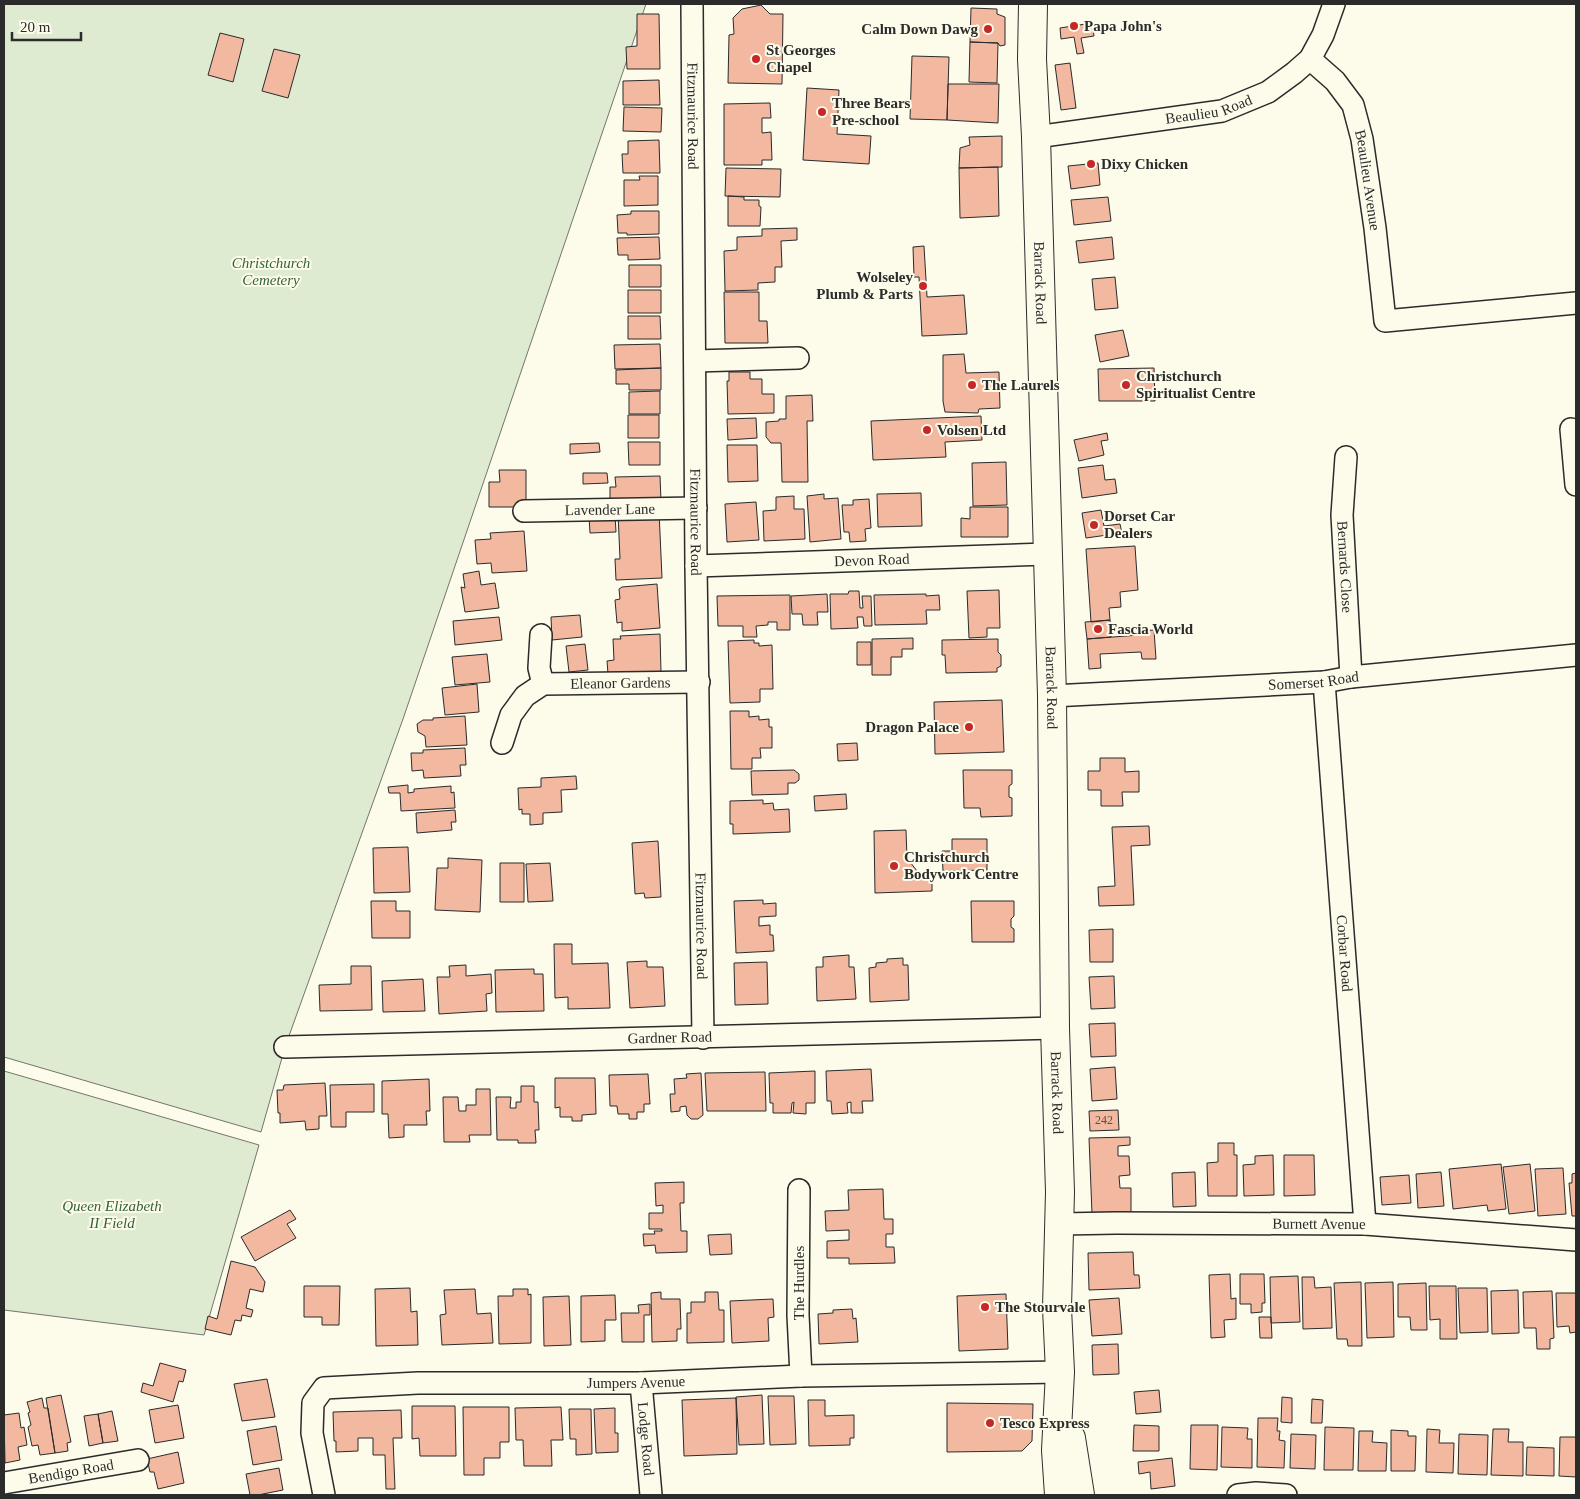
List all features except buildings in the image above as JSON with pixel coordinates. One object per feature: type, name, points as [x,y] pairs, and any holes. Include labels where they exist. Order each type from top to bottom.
[{"type":"main road","name":"Barrack Road","points":[[1033,4],[1032,59],[1036,137],[1052,696],[1055,1028],[1060,1192],[1057,1308],[1060,1372],[1056,1450],[1059,1495]]},
{"type":"main road","name":"Barrack Road","points":[[1060,1372],[1080,1495]]},
{"type":"street","name":"Fitzmaurice Road","points":[[692,4],[696,566],[703,1038]]},
{"type":"street","name":"Beaulieu Road","points":[[1036,137],[1222,111],[1268,92],[1294,74],[1310,59],[1323,35],[1334,4]]},
{"type":"street","name":"Beaulieu Avenue","points":[[1310,59],[1335,81],[1353,105],[1362,139],[1375,228],[1384,321],[1576,303]]},
{"type":"street","points":[[695,361],[798,358]]},
{"type":"street","points":[[1571,429],[1576,485]]},
{"type":"street","name":"Bernards Close","points":[[1346,457],[1342,515],[1351,677]]},
{"type":"street","name":"Lavender Lane","points":[[524,511],[696,508]]},
{"type":"street","name":"Devon Road","points":[[696,566],[1047,554]]},
{"type":"street","points":[[502,742],[511,715],[525,696],[543,684],[539,668],[541,636]]},
{"type":"street","name":"Somerset Road","points":[[1052,696],[1324,682],[1351,677],[1576,655]]},
{"type":"street","name":"Eleanor Gardens","points":[[543,684],[699,682]]},
{"type":"street","name":"Corbar Road","points":[[1324,682],[1365,1224]]},
{"type":"street","name":"Gardner Road","points":[[286,1047],[1055,1028]]},
{"type":"street","name":"The Hurdles","points":[[799,1190],[798,1315],[801,1376]]},
{"type":"street","name":"Burnett Avenue","points":[[1060,1224],[1365,1224],[1576,1240]]},
{"type":"street","name":"Jumpers Avenue","points":[[324,1495],[312,1433],[314,1403],[324,1388],[418,1383],[641,1383],[801,1376],[1060,1372]]},
{"type":"street","name":"Lodge Road","points":[[641,1383],[651,1495]]},
{"type":"street","name":"Bendigo Road","points":[[4,1484],[138,1460]]},
{"type":"street","points":[[1238,1495],[1256,1493],[1286,1495]]},
{"type":"green space","name":"Christchurch Cemetery","points":[[4,4],[646,4],[403,719],[285,1047],[261,1132],[4,1057]]},
{"type":"green space","name":"Queen Elizabeth II Field","points":[[4,1071],[259,1145],[204,1335],[4,1310]]},
{"type":"place","name":"Papa John's","points":[[1074,26]]},
{"type":"place","name":"Calm Down Dawg","points":[[988,29]]},
{"type":"place","name":"St Georges Chapel","points":[[756,59]]},
{"type":"place","name":"Three Bears Pre-school","points":[[822,112]]},
{"type":"place","name":"Dixy Chicken","points":[[1091,164]]},
{"type":"place","name":"Wolseley Plumb & Parts","points":[[923,286]]},
{"type":"place","name":"The Laurels","points":[[972,385]]},
{"type":"place","name":"Christchurch Spiritualist Centre","points":[[1126,385]]},
{"type":"place","name":"Volsen Ltd","points":[[927,430]]},
{"type":"place","name":"Dorset Car Dealers","points":[[1094,525]]},
{"type":"place","name":"Fascia World","points":[[1098,629]]},
{"type":"place","name":"Dragon Palace","points":[[969,727]]},
{"type":"place","name":"Christchurch Bodywork Centre","points":[[894,866]]},
{"type":"place","name":"The Stourvale","points":[[985,1307]]},
{"type":"place","name":"Tesco Express","points":[[990,1423]]}]
